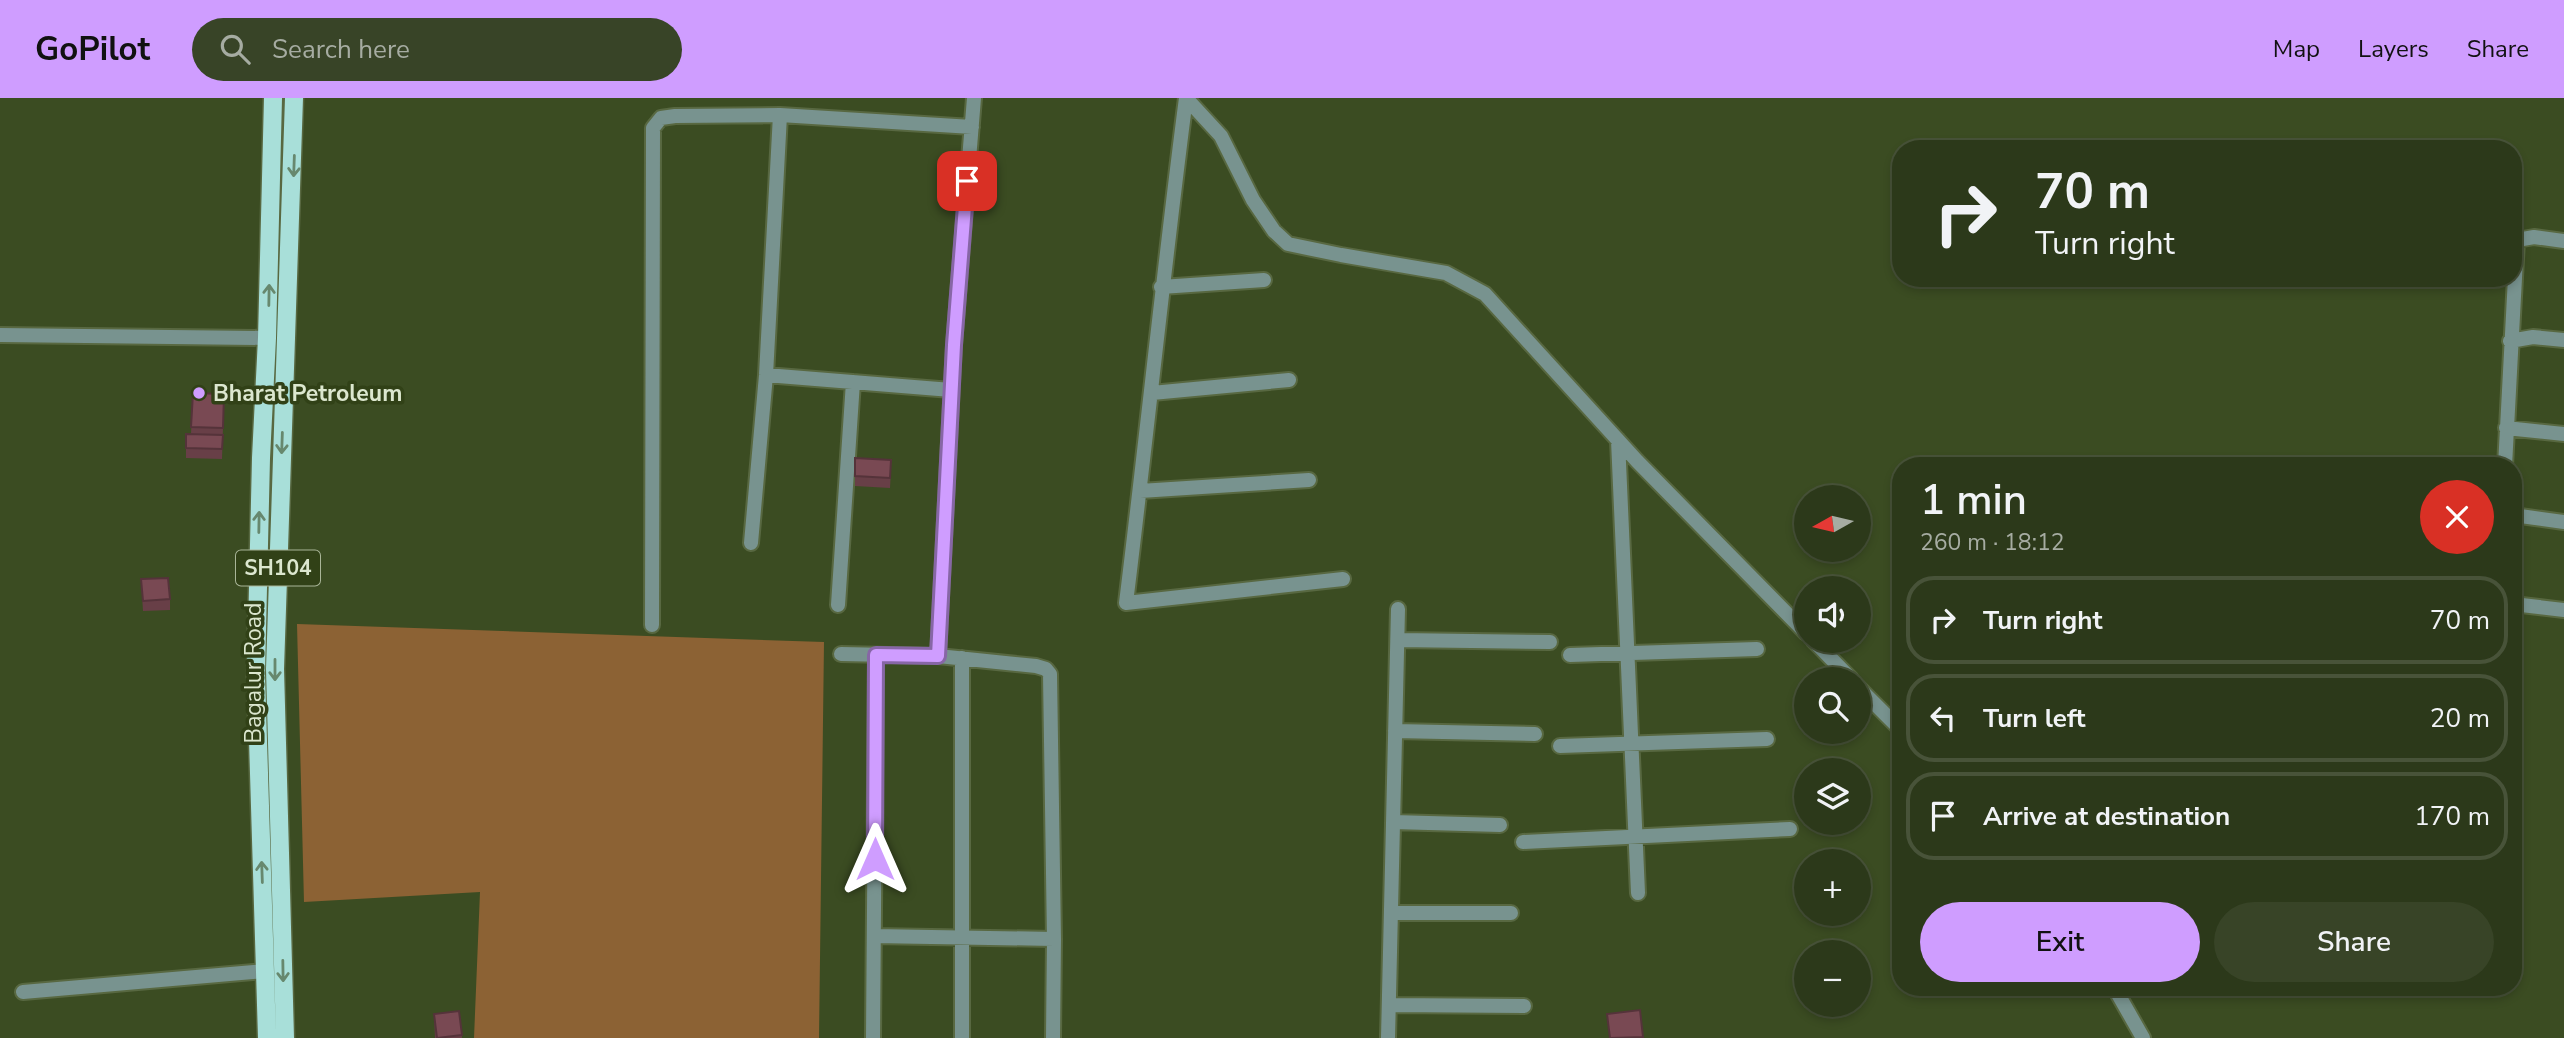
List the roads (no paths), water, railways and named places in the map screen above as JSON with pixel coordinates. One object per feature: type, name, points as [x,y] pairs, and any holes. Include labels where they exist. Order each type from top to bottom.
[{"type":"main road","name":"Bagalur Road","points":[[267,1038],[256,674],[273,98]]},
{"type":"main road","name":"Bagalur Road","points":[[285,1038],[275,668],[294,98]]},
{"type":"main road","points":[[263,924],[282,923]]},
{"type":"street","points":[[938,656],[951,390],[974,98]]},
{"type":"street","points":[[1186,98],[1161,287],[1152,393],[1126,603],[1343,579]]},
{"type":"street","points":[[1186,98],[1221,136],[1253,200],[1275,232],[1288,244],[1341,256],[1446,273],[1485,294],[1618,440],[1794,621]]},
{"type":"street","points":[[652,625],[653,128],[662,118],[675,116],[780,115],[972,127]]},
{"type":"street","points":[[751,543],[766,375],[780,115]]},
{"type":"street","points":[[2522,239],[2534,237],[2564,241]]},
{"type":"street","points":[[1161,287],[1264,280]]},
{"type":"street","points":[[2505,457],[2514,287]]},
{"type":"street","points":[[0,335],[267,338]]},
{"type":"street","points":[[2510,341],[2533,337],[2564,340]]},
{"type":"street","points":[[766,375],[951,390]]},
{"type":"street","points":[[1152,393],[1289,380]]},
{"type":"street","points":[[838,605],[853,382]]},
{"type":"street","points":[[2506,428],[2564,434]]},
{"type":"street","points":[[1618,440],[1638,893]]},
{"type":"street","points":[[1140,491],[1309,480]]},
{"type":"street","points":[[2522,516],[2564,522]]},
{"type":"street","points":[[2522,605],[2564,610]]},
{"type":"street","points":[[1388,1038],[1398,609]]},
{"type":"street","points":[[1398,640],[1550,642]]},
{"type":"street","points":[[1570,655],[1757,649]]},
{"type":"street","points":[[1826,653],[1839,667]]},
{"type":"street","points":[[841,654],[962,658],[1036,666],[1046,668],[1050,674],[1053,1038]]},
{"type":"street","points":[[873,1038],[876,655]]},
{"type":"street","points":[[961,1038],[962,658]]},
{"type":"street","points":[[1871,700],[1892,721]]},
{"type":"street","points":[[1395,731],[1535,734]]},
{"type":"street","points":[[1560,746],[1767,739]]},
{"type":"street","points":[[1393,822],[1500,825]]},
{"type":"street","points":[[1523,842],[1790,830]]},
{"type":"street","points":[[1391,914],[1511,913]]},
{"type":"street","points":[[874,936],[1054,939]]},
{"type":"street","points":[[23,992],[265,971]]},
{"type":"street","points":[[2119,996],[2143,1038]]},
{"type":"street","points":[[1389,1005],[1524,1006]]},
{"type":"place","name":"Bharat Petroleum","points":[[199,393]]}]
